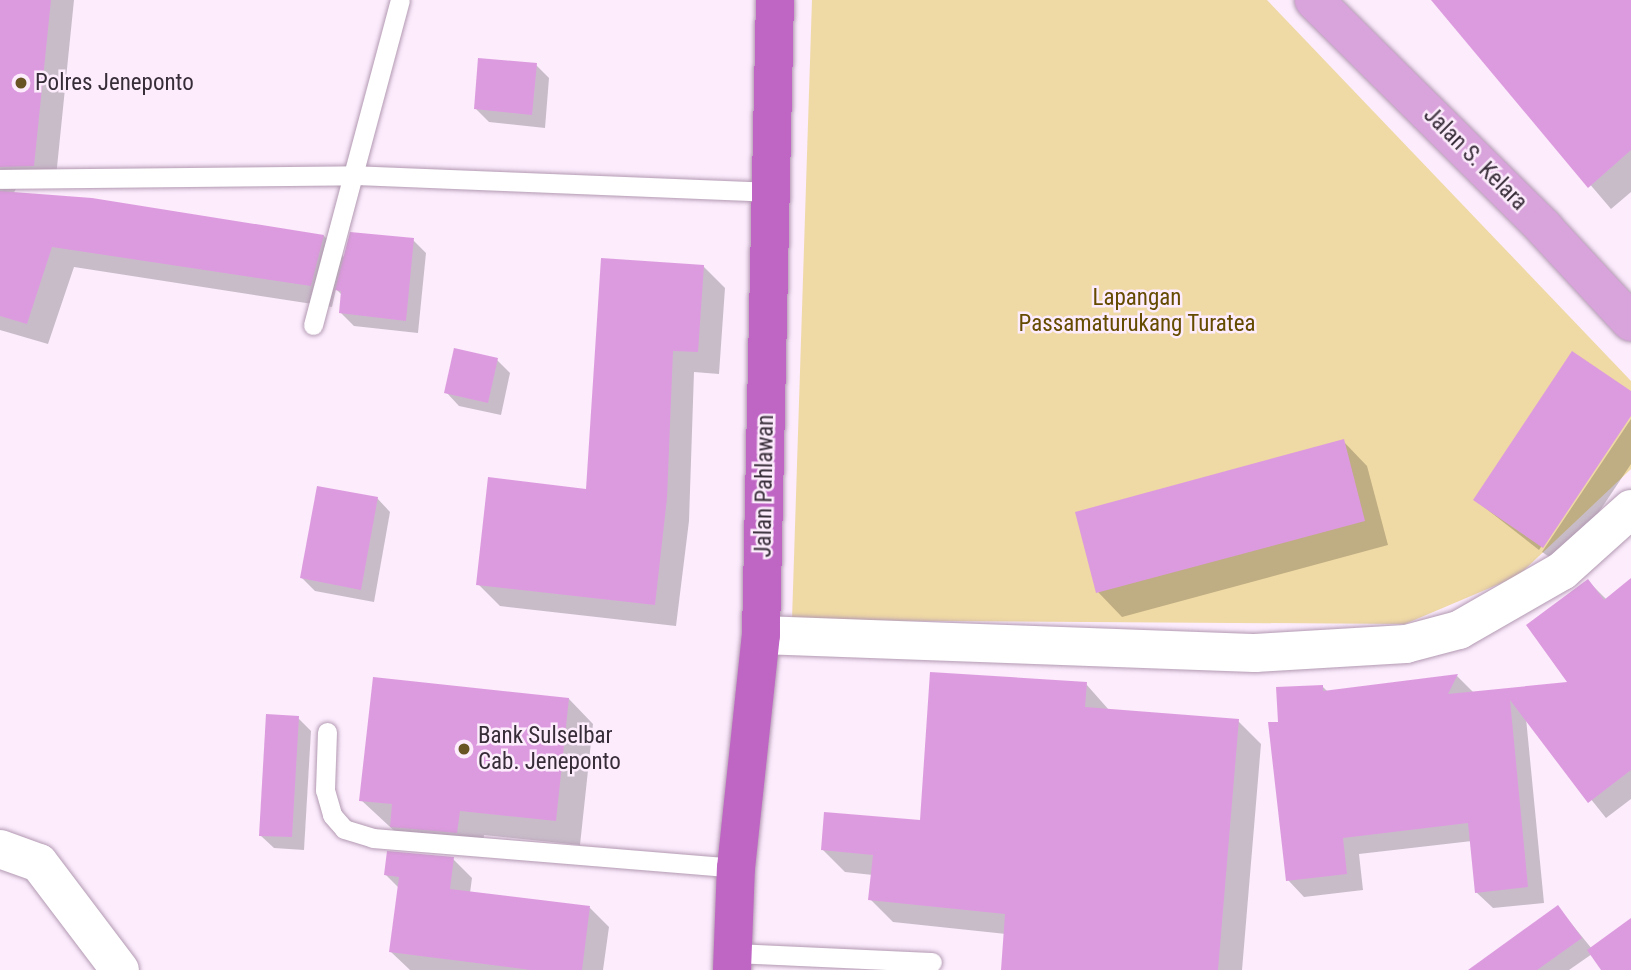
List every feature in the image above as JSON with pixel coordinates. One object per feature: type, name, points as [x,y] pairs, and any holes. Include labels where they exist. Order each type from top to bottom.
[{"type":"highway","name":"Jalan Pahlawan","points":[[732,961],[736,869],[761,635],[775,0]]},
{"type":"main road","name":"Jalan S. Kelara","points":[[1314,0],[1544,229],[1631,322]]},
{"type":"street","points":[[761,635],[1255,653],[1406,643],[1459,631],[1562,570],[1631,509]]},
{"type":"street","points":[[0,849],[38,863],[120,970]]},
{"type":"lane","points":[[313,325],[400,0]]},
{"type":"lane","points":[[0,178],[354,175],[771,191]]},
{"type":"lane","points":[[327,732],[325,790],[332,815],[354,832],[373,838],[736,869]]},
{"type":"lane","points":[[732,961],[932,962]]},
{"type":"green space","name":"Lapangan Passamaturukang Turatea","points":[[812,0],[1267,0],[1631,381],[1631,469],[1518,576],[1405,624],[792,620]]},
{"type":"building","name":"Polres Jeneponto","points":[[0,0],[51,0],[34,166],[0,167]]},
{"type":"building","points":[[1431,0],[1631,0],[1631,150],[1588,188]]},
{"type":"building","points":[[478,58],[537,63],[532,115],[474,109]]},
{"type":"building","points":[[0,191],[92,198],[324,235],[311,286],[52,247],[27,324],[0,316]]},
{"type":"building","points":[[350,232],[414,238],[406,321],[339,313],[341,291],[335,290]]},
{"type":"building","points":[[601,258],[704,265],[698,352],[673,351],[667,498],[655,605],[476,585],[488,477],[586,489]]},
{"type":"building","points":[[454,348],[498,358],[488,403],[444,393]]},
{"type":"building","points":[[1572,351],[1631,391],[1631,416],[1543,548],[1473,500]]},
{"type":"building","points":[[1344,439],[1365,521],[1096,593],[1075,512]]},
{"type":"building","points":[[317,486],[378,497],[361,590],[300,578]]},
{"type":"building","points":[[1631,578],[1631,770],[1588,803],[1510,700],[1528,887],[1475,893],[1468,823],[1343,838],[1347,874],[1286,881],[1268,722],[1278,722],[1276,687],[1323,685],[1323,691],[1458,674],[1448,694],[1567,682],[1526,625],[1588,579],[1604,600]]},
{"type":"building","points":[[930,672],[1087,682],[1085,707],[1239,719],[1218,970],[1001,970],[1005,914],[868,900],[873,855],[821,850],[824,812],[920,820]]},
{"type":"building","name":"Bank Sulselbar Cab. Jeneponto","points":[[373,677],[569,698],[556,821],[460,811],[457,833],[390,827],[392,804],[359,801]]},
{"type":"building","points":[[266,714],[299,716],[292,837],[259,836]]},
{"type":"building","points":[[387,851],[454,857],[450,889],[590,906],[582,970],[531,970],[389,952],[399,877],[384,875]]},
{"type":"building","points":[[1558,905],[1582,938],[1537,970],[1468,970]]},
{"type":"building","points":[[1631,918],[1631,970],[1601,970],[1587,950]]},
{"type":"place","name":"Polres Jeneponto","points":[[21,83]]},
{"type":"place","name":"Bank Sulselbar Cab. Jeneponto","points":[[464,749]]}]
